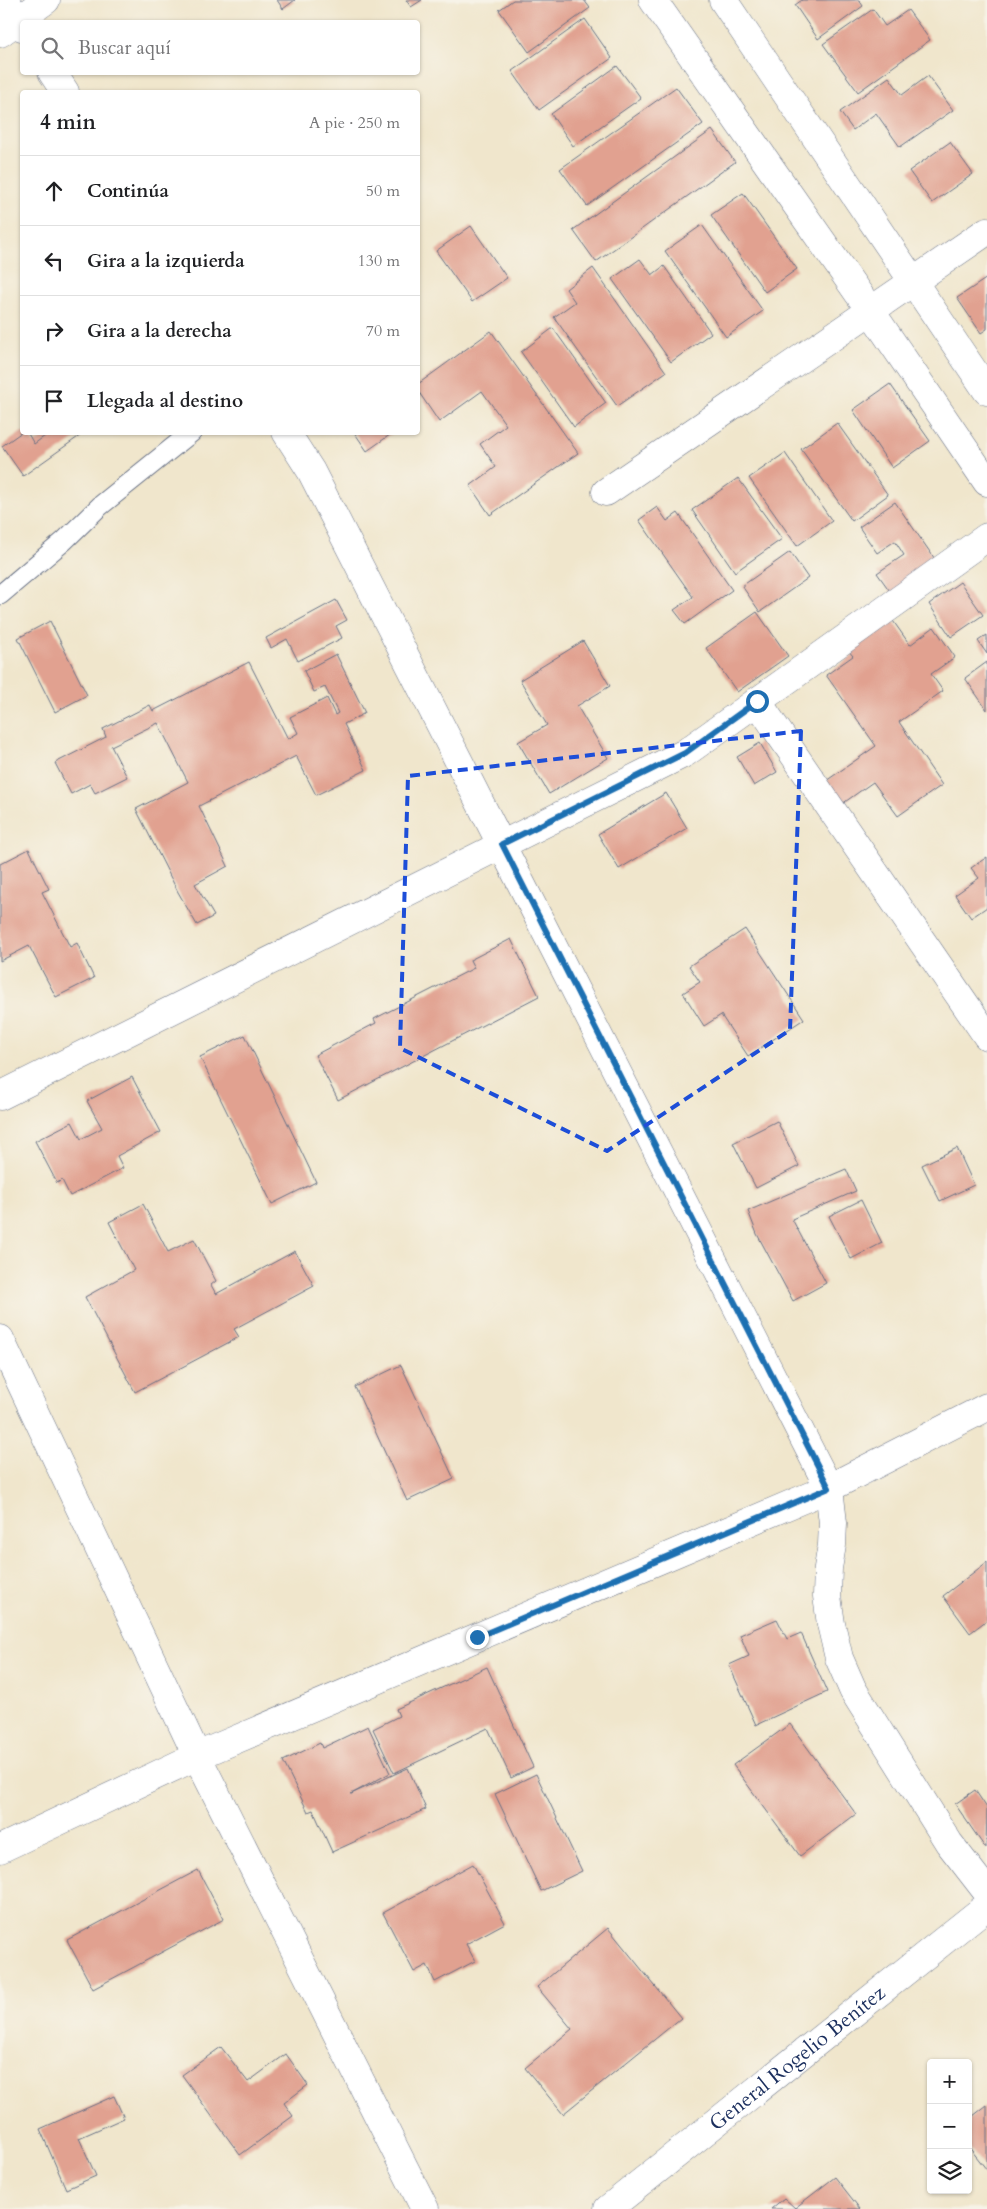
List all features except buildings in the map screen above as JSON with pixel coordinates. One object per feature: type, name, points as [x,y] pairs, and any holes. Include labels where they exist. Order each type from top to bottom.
[{"type":"street","points":[[11,20],[46,0]]},
{"type":"street","points":[[653,0],[870,310],[987,482]]},
{"type":"street","points":[[723,0],[987,391]]},
{"type":"street","points":[[54,75],[64,90]]},
{"type":"street","points":[[606,492],[870,310],[987,232]]},
{"type":"street","points":[[288,435],[311,471],[829,1488],[833,1522],[827,1596],[839,1658],[853,1690],[950,1843],[987,1892]]},
{"type":"street","points":[[0,1096],[685,753],[987,537]]},
{"type":"street","points":[[757,701],[987,1036]]},
{"type":"street","points":[[0,1339],[197,1756],[425,2209]]},
{"type":"street","points":[[0,1849],[197,1756],[829,1488],[987,1407]]},
{"type":"street","name":"General Rogelio Benítez","points":[[608,2209],[987,1906]]},
{"type":"lane","points":[[0,595],[64,541],[100,506],[188,435]]},
{"type":"highlighted area","points":[[801,731],[790,1030],[607,1151],[400,1048],[408,776]]},
{"type":"route","points":[[477,1637],[829,1488],[502,844],[685,753],[757,701]]}]
